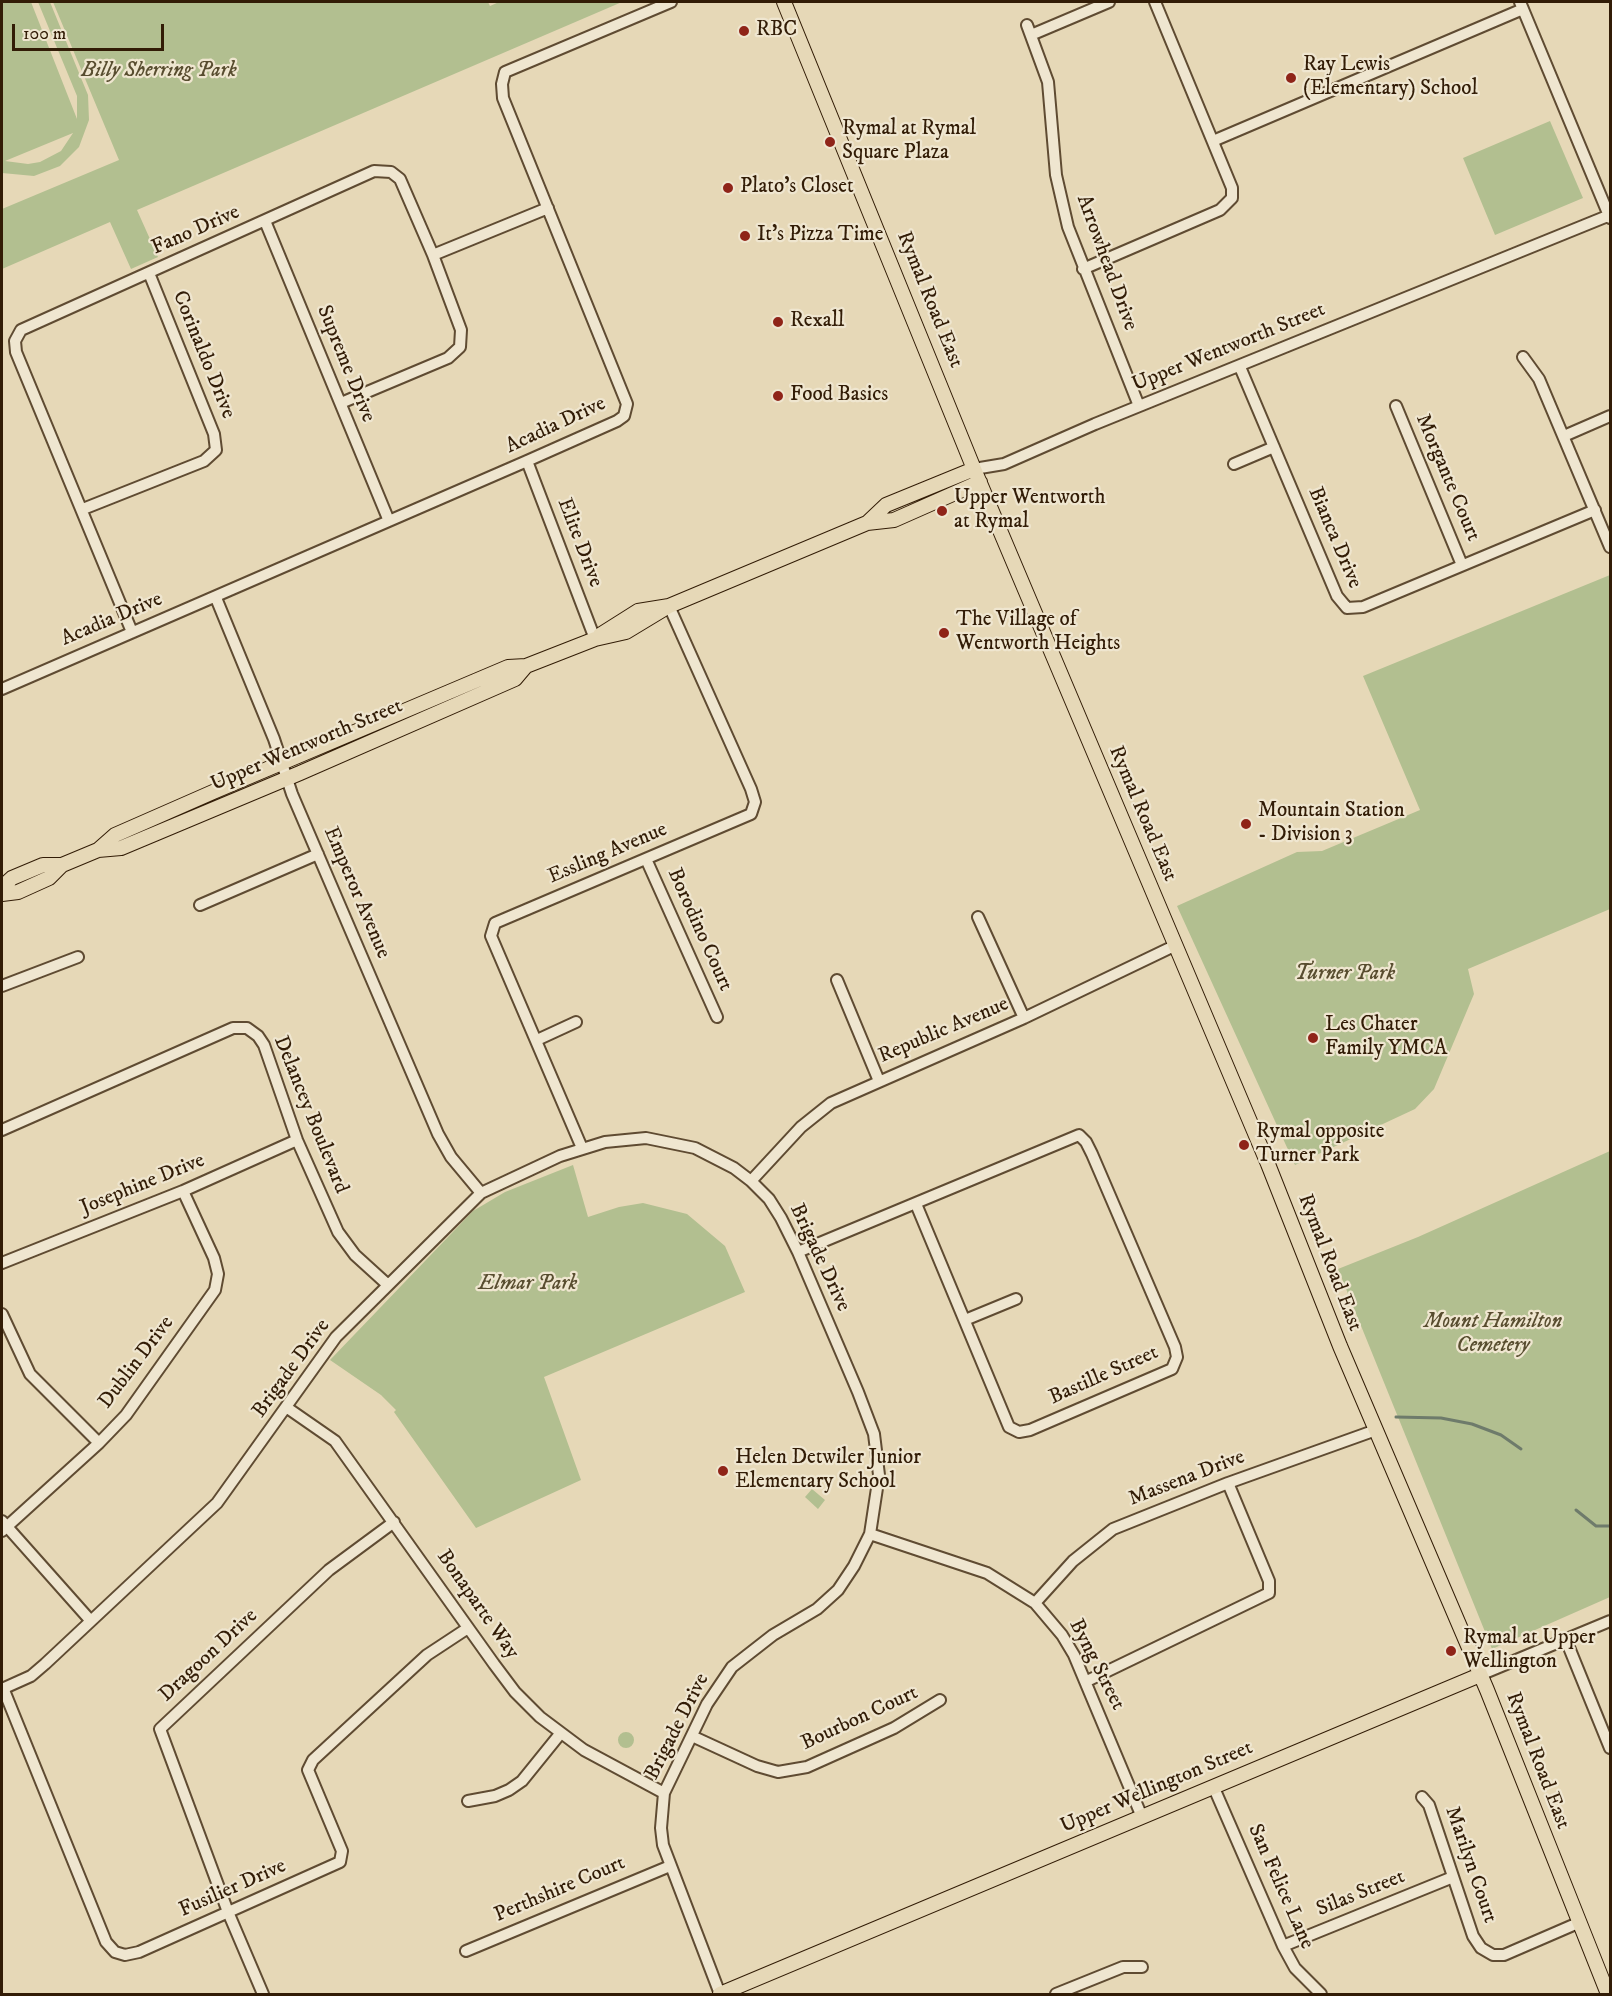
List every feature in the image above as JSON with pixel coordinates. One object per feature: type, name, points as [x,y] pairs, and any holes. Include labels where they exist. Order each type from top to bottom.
[{"type":"main road","name":"Rymal Road East","points":[[784,2],[977,475],[1041,622],[1174,946],[1268,1164],[1340,1346],[1480,1675],[1608,1995]]},
{"type":"main road","name":"Upper Wentworth Street","points":[[98,850],[115,835],[508,667],[526,666],[595,639],[638,611],[669,606],[867,523],[886,505],[977,475]]},
{"type":"main road","name":"Upper Wentworth Street","points":[[2,894],[18,892],[49,878],[62,865],[98,850],[121,848],[515,679],[526,666]]},
{"type":"main road","name":"Upper Wentworth Street","points":[[2,886],[12,878],[43,865],[62,865]]},
{"type":"main road","name":"Upper Wellington Street","points":[[720,1994],[1480,1675]]},
{"type":"street","name":"Acadia Drive","points":[[2,689],[216,598],[624,416],[627,404],[503,98],[502,84],[505,72],[671,2]]},
{"type":"street","name":"Arrowhead Drive","points":[[1109,2],[1029,30],[1048,82],[1056,175],[1068,227],[1139,406]]},
{"type":"street","points":[[1083,269],[1229,204],[1232,198],[1232,188],[1155,2]]},
{"type":"street","points":[[1213,141],[1521,5],[1610,216]]},
{"type":"street","name":"Fano Drive","points":[[132,632],[83,509],[16,352],[15,341],[21,330],[374,171],[391,171],[400,179],[433,255],[461,330],[460,347],[448,358],[340,404]]},
{"type":"street","points":[[433,255],[548,208]]},
{"type":"street","name":"Upper Wentworth Street","points":[[977,475],[1139,406],[1610,216]]},
{"type":"street","name":"Supreme Drive","points":[[265,221],[389,521]]},
{"type":"street","name":"Corinaldo Drive","points":[[83,509],[204,461],[216,450],[214,434],[149,273]]},
{"type":"street","points":[[1523,357],[1539,379],[1611,547]]},
{"type":"street","name":"Bianca Drive","points":[[1240,367],[1337,596],[1344,606],[1352,609],[1364,607],[1595,510]]},
{"type":"street","name":"Morgante Court","points":[[1396,406],[1462,565]]},
{"type":"street","points":[[1564,436],[1611,416]]},
{"type":"street","points":[[1234,464],[1274,447]]},
{"type":"street","name":"Elite Drive","points":[[527,461],[595,639]]},
{"type":"street","name":"Emperor Avenue","points":[[216,598],[318,854],[438,1134],[451,1157],[481,1193]]},
{"type":"street","name":"Essling Avenue","points":[[582,1148],[491,936],[495,923],[751,814],[755,802],[669,606]]},
{"type":"street","points":[[200,905],[318,854]]},
{"type":"street","name":"Borodino Court","points":[[646,859],[717,1017]]},
{"type":"street","points":[[978,917],[1024,1018]]},
{"type":"street","name":"Republic Avenue","points":[[751,1181],[816,1114],[838,1099],[1024,1018],[1174,946]]},
{"type":"street","points":[[2,986],[78,957]]},
{"type":"street","points":[[837,980],[879,1081]]},
{"type":"street","points":[[537,1040],[576,1022]]},
{"type":"street","name":"Delancey Boulevard","points":[[2,1130],[233,1028],[247,1028],[258,1036],[264,1045],[297,1140],[338,1232],[355,1255],[388,1285]]},
{"type":"street","name":"Bastille Street","points":[[798,1252],[1079,1135],[1086,1142],[1092,1154],[1177,1357],[1172,1369],[1166,1374],[1019,1432],[1009,1427],[916,1204]]},
{"type":"street","name":"Brigade Drive","points":[[2,1689],[32,1676],[217,1503],[336,1337],[481,1193],[582,1148],[605,1142],[637,1139],[669,1141],[716,1158],[751,1181],[769,1199],[798,1252],[874,1434],[879,1475],[870,1534],[854,1566],[838,1590],[817,1609],[773,1635],[732,1667],[707,1704],[694,1737],[664,1793],[661,1828],[670,1866],[720,1994]]},
{"type":"street","name":"Josephine Drive","points":[[2,1263],[183,1191],[297,1140]]},
{"type":"street","name":"Dublin Drive","points":[[3,1526],[99,1443],[141,1395],[215,1290],[218,1274],[214,1258],[183,1191]]},
{"type":"street","points":[[965,1320],[1016,1299]]},
{"type":"street","points":[[2,1314],[30,1374],[99,1443]]},
{"type":"street","name":"Bonaparte Way","points":[[286,1407],[335,1441],[515,1692],[560,1734],[609,1765],[664,1793]]},
{"type":"street","name":"Massena Drive","points":[[1035,1603],[1073,1562],[1113,1529],[1228,1483],[1376,1430]]},
{"type":"street","points":[[1086,1681],[1269,1593],[1269,1581],[1228,1483]]},
{"type":"street","name":"Dragoon Drive","points":[[263,1995],[228,1912],[160,1729],[329,1570],[393,1522]]},
{"type":"street","points":[[3,1526],[90,1620]]},
{"type":"street","name":"Byng Street","points":[[870,1534],[987,1573],[1035,1603],[1062,1635],[1086,1681],[1142,1817]]},
{"type":"street","name":"Upper Wellington Street","points":[[1480,1675],[1611,1621]]},
{"type":"street","name":"Fusilier Drive","points":[[2,1689],[106,1942],[115,1952],[126,1955],[139,1952],[340,1862],[342,1851],[308,1770],[313,1760],[427,1655],[468,1628]]},
{"type":"street","points":[[1566,1640],[1611,1748]]},
{"type":"street","name":"Bourbon Court","points":[[694,1737],[757,1766],[778,1772],[807,1767],[894,1728],[940,1700]]},
{"type":"street","points":[[468,1801],[495,1796],[509,1790],[522,1780],[560,1734]]},
{"type":"street","name":"San Felice Lane","points":[[1214,1788],[1283,1946],[1295,1968],[1320,1995]]},
{"type":"street","name":"Marilyn Court","points":[[1422,1797],[1428,1804],[1473,1936],[1481,1948],[1493,1955],[1504,1955],[1578,1923]]},
{"type":"street","name":"Perthshire Court","points":[[466,1951],[670,1866]]},
{"type":"street","name":"Silas Street","points":[[1283,1946],[1453,1877]]},
{"type":"street","points":[[1056,1995],[1123,1967],[1142,1967]]},
{"type":"green space","points":[[2,2],[31,2],[77,119],[77,96],[38,2],[50,2],[88,95],[89,120],[79,147],[60,166],[34,176],[2,173]],"holes":[[[73,133],[61,151],[40,162],[28,164],[5,161]]]},
{"type":"green space","name":"Billy Sherring Park","points":[[53,2],[488,2],[490,6],[499,2],[622,2],[137,210],[158,257],[131,269],[110,222],[2,269],[2,209],[119,160]]},
{"type":"green space","points":[[1550,121],[1583,198],[1495,235],[1463,158]]},
{"type":"green space","name":"Turner Park","points":[[1610,575],[1610,909],[1468,969],[1474,994],[1434,1089],[1415,1109],[1295,1165],[1177,906],[1297,852],[1322,851],[1420,810],[1363,676]]},
{"type":"green space","name":"Mount Hamilton Cemetery","points":[[1610,1151],[1610,1597],[1492,1649],[1338,1269],[1418,1237]]},
{"type":"green space","name":"Elmar Park","points":[[573,1165],[588,1217],[619,1207],[643,1203],[687,1214],[725,1246],[745,1292],[544,1377],[581,1480],[476,1528],[394,1412],[396,1410],[381,1395],[330,1360],[473,1211],[505,1192]]},
{"type":"green space","points":[[812,1489],[825,1500],[818,1509],[805,1497]]},
{"type":"green space","points":[[623,1732],[629,1732],[634,1740],[632,1746],[623,1748],[618,1743],[618,1737]]},
{"type":"waterway","points":[[1396,1417],[1441,1418],[1472,1424],[1501,1435],[1521,1449]]},
{"type":"waterway","points":[[1576,1510],[1596,1526],[1610,1526]]},
{"type":"place","name":"RBC","points":[[744,31]]},
{"type":"place","name":"Ray Lewis (Elementary) School","points":[[1291,78]]},
{"type":"place","name":"Rymal at Rymal Square Plaza","points":[[830,142]]},
{"type":"place","name":"Plato's Closet","points":[[728,188]]},
{"type":"place","name":"It's Pizza Time","points":[[745,236]]},
{"type":"place","name":"Rexall","points":[[778,322]]},
{"type":"place","name":"Food Basics","points":[[778,396]]},
{"type":"place","name":"Upper Wentworth at Rymal","points":[[942,511]]},
{"type":"place","name":"The Village of Wentworth Heights","points":[[944,633]]},
{"type":"place","name":"Mountain Station - Division 3","points":[[1246,824]]},
{"type":"place","name":"Les Chater Family YMCA","points":[[1313,1038]]},
{"type":"place","name":"Rymal opposite Turner Park","points":[[1244,1145]]},
{"type":"place","name":"Helen Detwiler Junior Elementary School","points":[[723,1471]]},
{"type":"place","name":"Rymal at Upper Wellington","points":[[1451,1651]]}]
